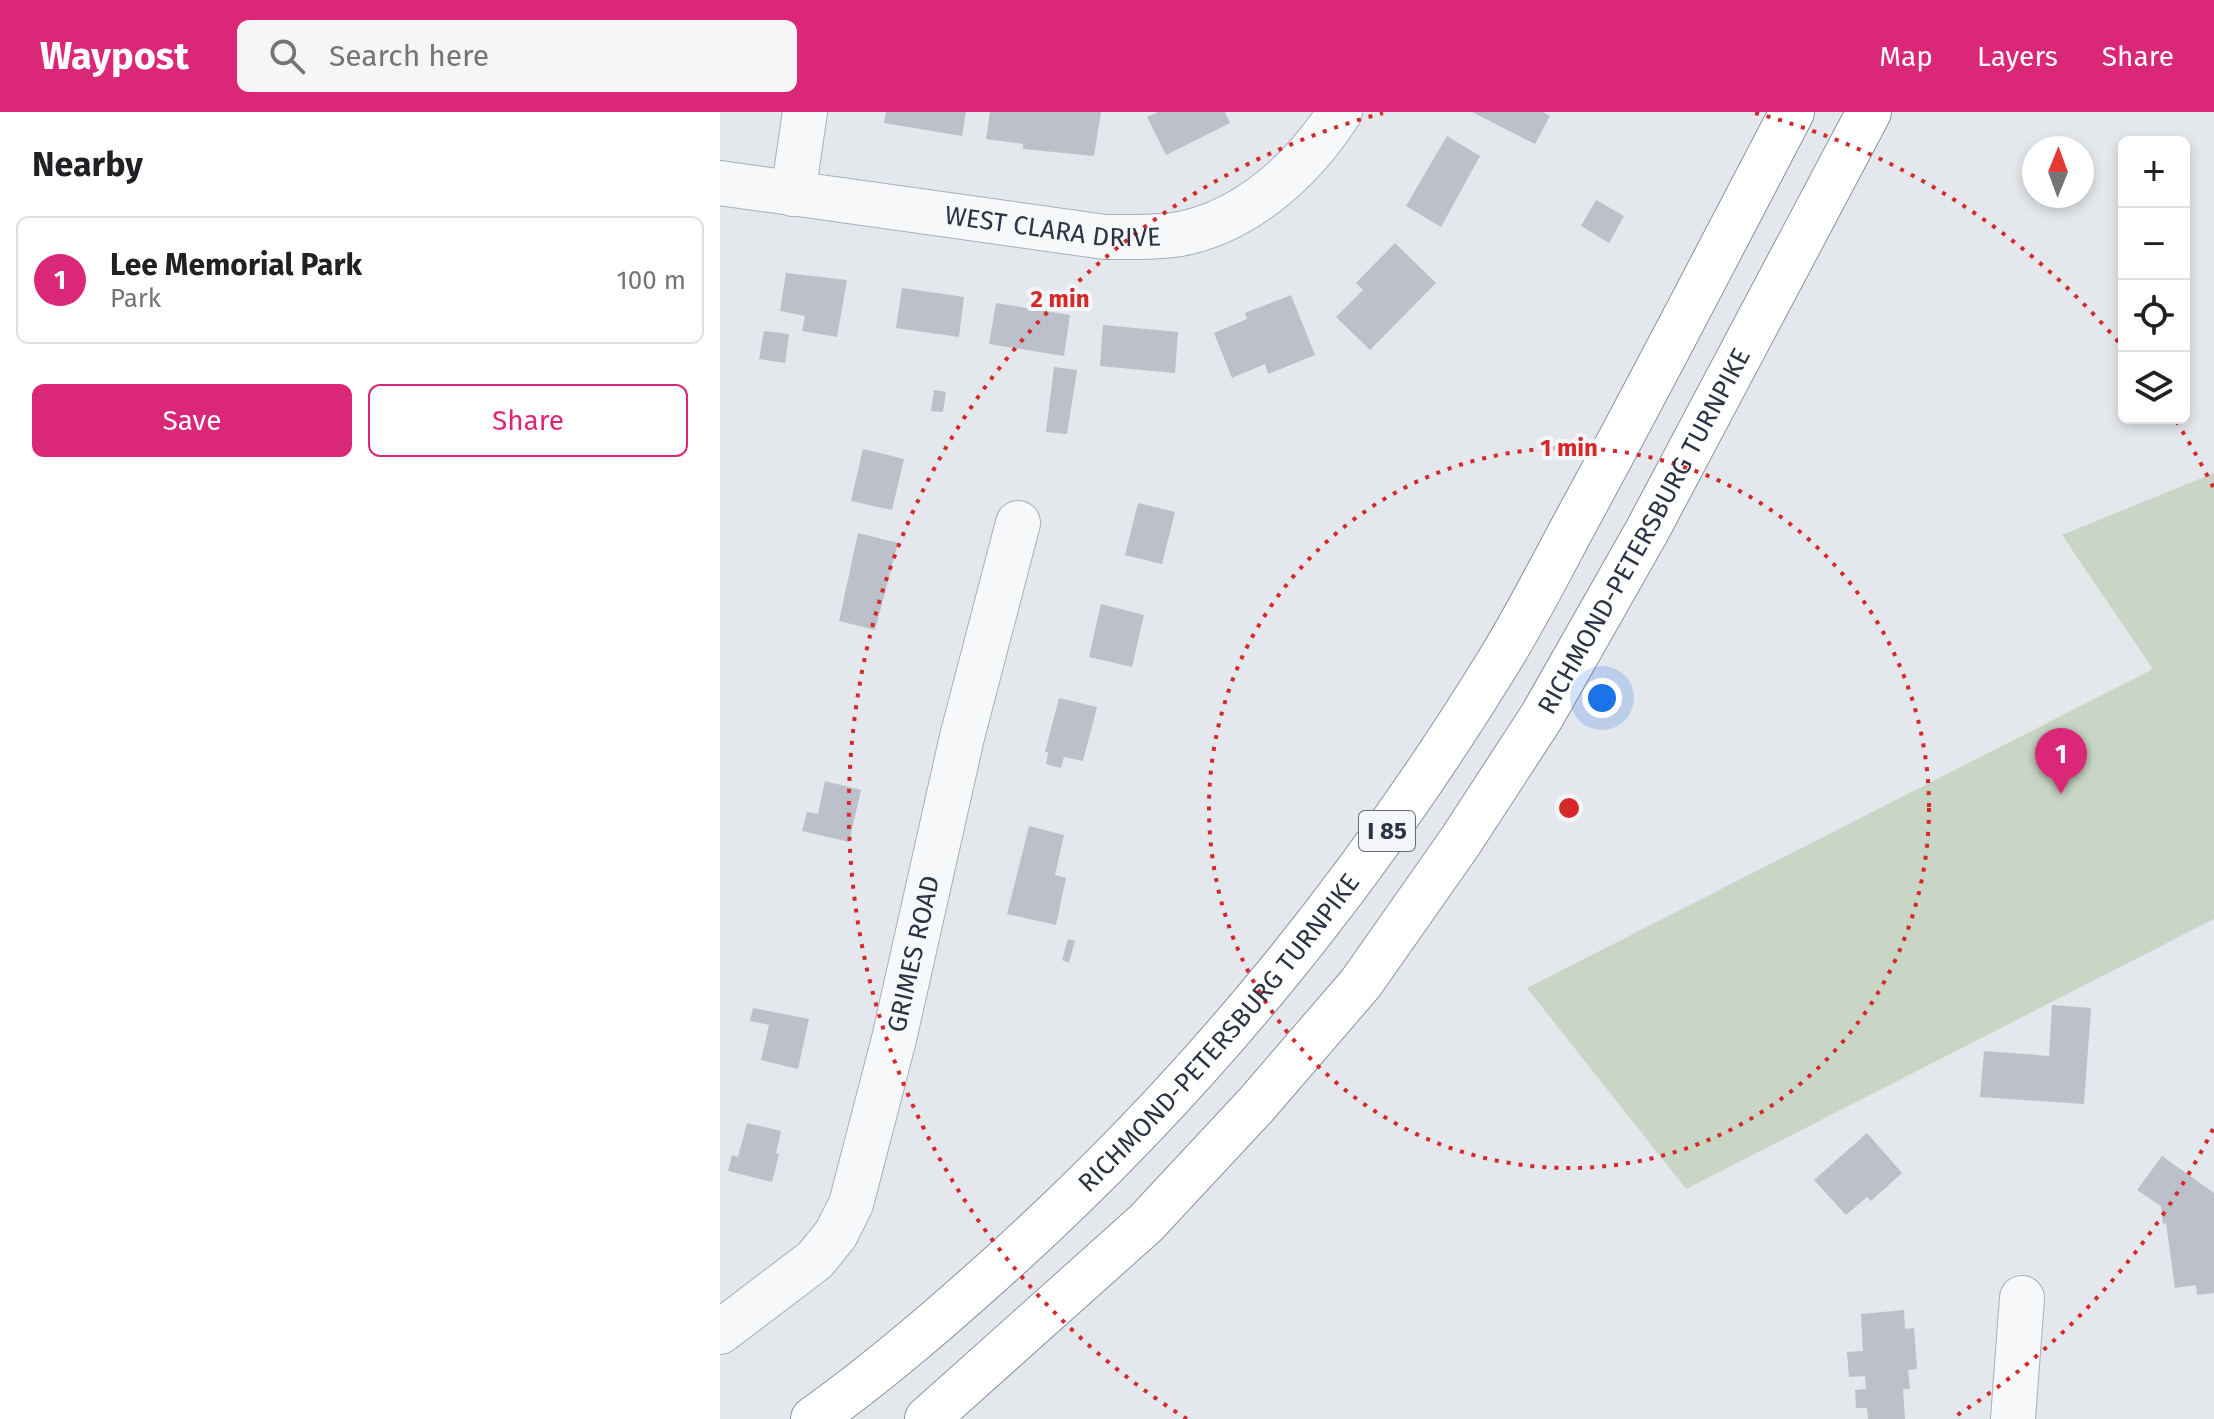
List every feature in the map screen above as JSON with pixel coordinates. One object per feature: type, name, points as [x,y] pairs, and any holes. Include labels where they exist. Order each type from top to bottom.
[{"type":"highway","name":"RICHMOND-PETERSBURG TURNPIKE","points":[[813,1419],[953,1308],[1061,1209],[1164,1106],[1255,1003],[1338,900],[1415,792],[1501,658],[1649,386],[1792,112]]},
{"type":"highway","name":"RICHMOND-PETERSBURG TURNPIKE","points":[[927,1419],[1146,1223],[1256,1105],[1361,983],[1460,842],[1542,716],[1647,531],[1869,112]]},
{"type":"street","points":[[793,194],[805,112]]},
{"type":"street","name":"WEST CLARA DRIVE","points":[[720,183],[1105,237],[1181,234],[1222,219],[1266,194],[1299,166],[1340,112]]},
{"type":"street","name":"GRIMES ROAD","points":[[720,1332],[815,1260],[836,1234],[851,1204],[894,1039],[962,737],[1018,523]]},
{"type":"street","points":[[2013,1419],[2022,1298]]},
{"type":"green space","points":[[2214,473],[2214,919],[1686,1189],[1527,988],[2153,669],[2062,535]]},
{"type":"building","points":[[886,112],[966,112],[962,136],[884,123]]},
{"type":"building","points":[[990,112],[1101,112],[1094,156],[1023,149],[1023,144],[986,139]]},
{"type":"building","points":[[1158,112],[1225,112],[1230,123],[1166,155],[1147,117]]},
{"type":"building","points":[[1472,112],[1543,112],[1550,116],[1535,144]]},
{"type":"building","points":[[1447,136],[1480,156],[1441,227],[1406,206]]},
{"type":"building","points":[[1596,200],[1624,216],[1609,243],[1581,226]]},
{"type":"building","points":[[1395,243],[1436,283],[1370,350],[1336,317],[1363,290],[1356,283]]},
{"type":"building","points":[[786,273],[847,280],[837,337],[802,331],[805,316],[780,311]]},
{"type":"building","points":[[902,288],[964,297],[959,337],[896,328]]},
{"type":"building","points":[[1291,295],[1315,355],[1268,374],[1265,364],[1232,378],[1214,333],[1247,319],[1245,313]]},
{"type":"building","points":[[996,303],[1070,315],[1064,356],[989,344]]},
{"type":"building","points":[[1103,325],[1178,332],[1175,373],[1100,366]]},
{"type":"building","points":[[764,331],[789,334],[785,363],[759,359]]},
{"type":"building","points":[[1054,367],[1077,370],[1067,434],[1046,432]]},
{"type":"building","points":[[934,390],[946,392],[943,412],[931,411]]},
{"type":"building","points":[[863,449],[904,459],[892,510],[851,501]]},
{"type":"building","points":[[1138,503],[1175,512],[1162,564],[1125,555]]},
{"type":"building","points":[[858,533],[898,543],[875,630],[839,621]]},
{"type":"building","points":[[1101,604],[1144,615],[1132,667],[1089,657]]},
{"type":"building","points":[[1059,698],[1097,707],[1083,761],[1064,757],[1061,768],[1046,764],[1048,752],[1045,752]]},
{"type":"building","points":[[825,781],[861,790],[849,842],[802,831],[807,812],[818,814]]},
{"type":"building","points":[[1029,826],[1064,835],[1055,875],[1066,878],[1056,925],[1007,914]]},
{"type":"building","points":[[1068,939],[1075,941],[1069,963],[1062,960]]},
{"type":"building","points":[[2052,1005],[2091,1008],[2084,1104],[1980,1097],[1984,1051],[2049,1056]]},
{"type":"building","points":[[753,1008],[809,1019],[798,1069],[761,1060],[769,1025],[750,1021]]},
{"type":"building","points":[[747,1123],[781,1131],[772,1182],[728,1171],[732,1155],[738,1157]]},
{"type":"building","points":[[1867,1133],[1902,1173],[1871,1201],[1867,1197],[1846,1215],[1814,1180]]},
{"type":"building","points":[[2162,1156],[2214,1193],[2214,1293],[2197,1295],[2196,1285],[2175,1288],[2161,1206],[2137,1190]]},
{"type":"building","points":[[1904,1310],[1905,1329],[1914,1328],[1917,1369],[1908,1370],[1910,1389],[1903,1389],[1905,1419],[1868,1419],[1867,1408],[1856,1408],[1855,1390],[1866,1389],[1865,1376],[1849,1377],[1847,1352],[1863,1351],[1861,1314]]},
{"type":"place","name":"Lee Memorial Park","points":[[2061,794]]}]
